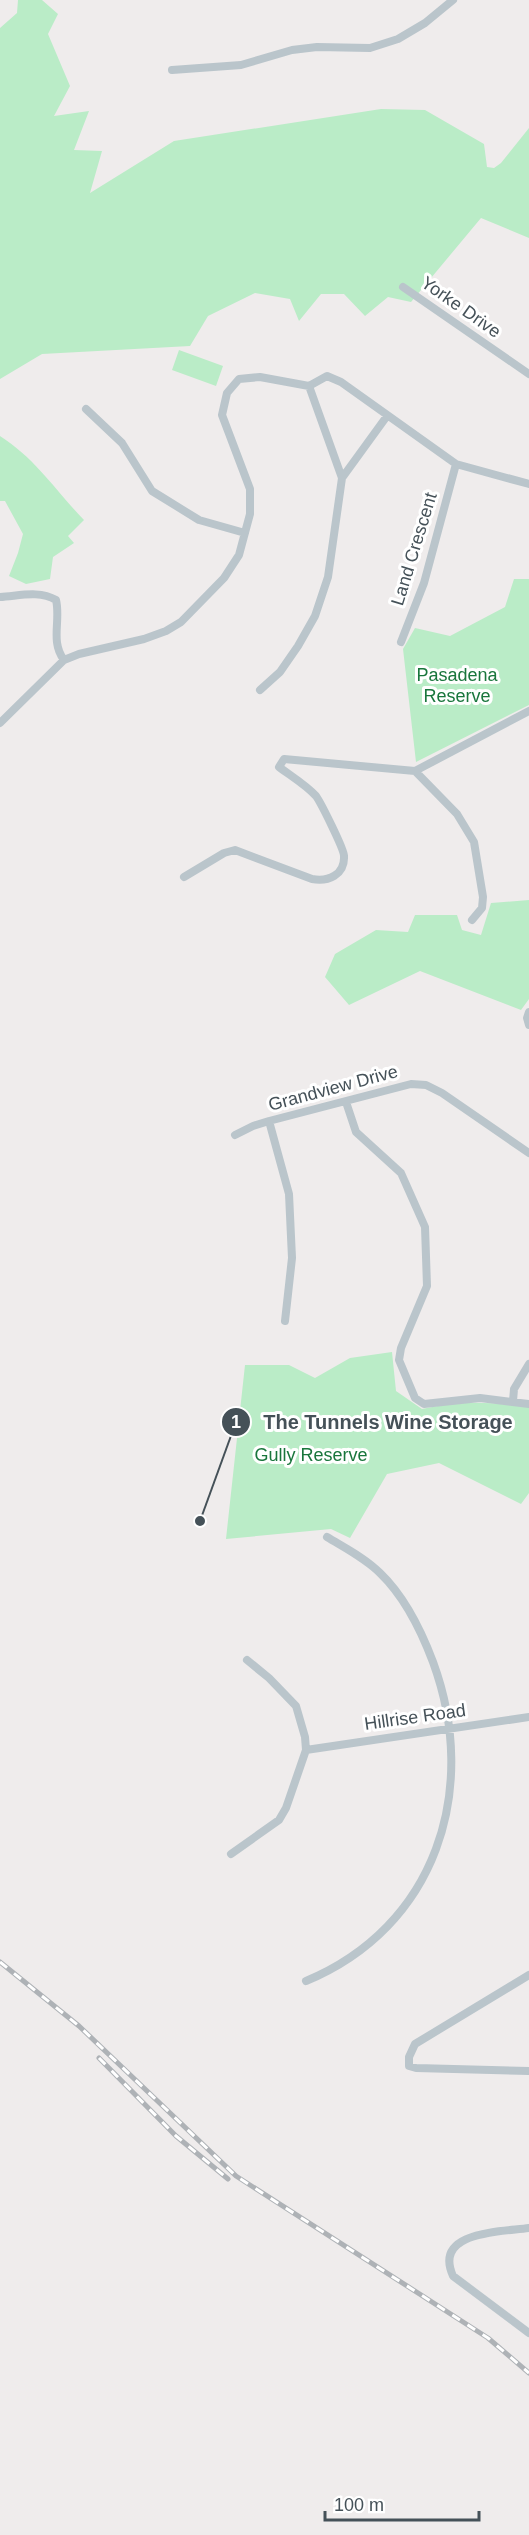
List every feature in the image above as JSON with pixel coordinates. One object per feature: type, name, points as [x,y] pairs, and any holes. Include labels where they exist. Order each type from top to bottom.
[{"type":"street","points":[[172,70],[241,65],[292,50],[317,47],[370,48],[398,39],[425,23],[453,0]]},
{"type":"street","name":"Yorke Drive","points":[[403,287],[529,374]]},
{"type":"street","points":[[0,723],[64,660],[166,631],[182,622],[224,578],[239,555],[250,514],[250,489],[222,415],[227,393],[239,379],[260,376],[309,386],[327,376],[341,382],[456,465],[529,484]]},
{"type":"street","points":[[260,690],[280,672],[298,646],[315,616],[328,577],[342,478],[309,386]]},
{"type":"street","points":[[86,409],[122,443],[152,491],[199,520],[245,533]]},
{"type":"street","points":[[342,478],[387,416]]},
{"type":"street","name":"Land Crescent","points":[[401,642],[424,583],[456,465]]},
{"type":"street","points":[[0,597],[37,594],[47,595],[56,600],[58,609],[55,633],[59,654],[64,660]]},
{"type":"street","points":[[184,877],[224,853],[235,850],[312,879],[324,882],[335,877],[341,870],[345,855],[316,797],[279,767],[284,759],[415,771],[529,711]]},
{"type":"street","points":[[415,771],[457,814],[474,842],[483,897],[482,908],[472,920]]},
{"type":"street","points":[[529,1012],[527,1018],[529,1025]]},
{"type":"street","name":"Grandview Drive","points":[[235,1135],[270,1121],[411,1084],[426,1085],[442,1093],[529,1153]]},
{"type":"street","points":[[346,1102],[356,1132],[401,1173],[424,1227],[427,1286],[401,1348],[399,1360],[414,1398],[424,1404],[480,1398],[529,1404]]},
{"type":"street","points":[[270,1121],[288,1194],[292,1258],[285,1321]]},
{"type":"street","points":[[513,1401],[514,1389],[529,1364]]},
{"type":"street","points":[[306,1981],[348,1960],[372,1943],[397,1918],[418,1889],[434,1852],[445,1815],[453,1774],[451,1729],[440,1683],[425,1641],[412,1615],[380,1573],[355,1553],[327,1537]]},
{"type":"street","points":[[231,1854],[279,1820],[286,1808],[306,1750],[305,1737],[296,1707],[269,1678],[247,1660]]},
{"type":"street","name":"Hillrise Road","points":[[306,1750],[529,1717]]},
{"type":"street","points":[[529,1975],[415,2044],[409,2057],[410,2066],[416,2068],[529,2071]]},
{"type":"street","points":[[529,2228],[468,2237],[453,2248],[448,2264],[453,2276],[529,2333]]},
{"type":"green space","points":[[18,0],[42,0],[58,14],[48,34],[70,86],[54,116],[89,111],[74,150],[102,151],[90,193],[174,141],[381,109],[425,110],[484,144],[487,167],[494,168],[501,163],[529,128],[529,238],[481,218],[411,302],[388,297],[365,316],[344,294],[321,294],[299,321],[290,299],[255,293],[208,316],[190,346],[42,354],[0,379],[0,28],[17,13]]},
{"type":"green space","points":[[179,350],[223,366],[216,386],[172,370]]},
{"type":"green space","points":[[0,436],[35,465],[84,520],[68,536],[74,543],[53,557],[50,579],[26,584],[9,576],[23,534],[5,501],[0,501]]},
{"type":"green space","name":"Pasadena Reserve","points":[[514,579],[529,579],[529,705],[416,762],[403,649],[415,628],[450,636],[505,607]]},
{"type":"green space","points":[[529,900],[529,999],[521,1010],[420,971],[349,1005],[325,977],[335,954],[376,930],[408,932],[415,915],[457,915],[462,930],[481,935],[491,903]]},
{"type":"green space","name":"Gully Reserve","points":[[392,1352],[396,1391],[422,1409],[450,1404],[475,1403],[529,1407],[529,1493],[521,1504],[439,1463],[387,1474],[350,1538],[331,1529],[226,1539],[245,1365],[289,1365],[315,1378],[350,1358]]},
{"type":"railway","points":[[0,1962],[79,2026],[236,2176],[488,2338],[529,2373]]},
{"type":"railway","points":[[99,2058],[176,2136],[228,2179]]},
{"type":"place","name":"The Tunnels Wine Storage","points":[[200,1521]]}]
